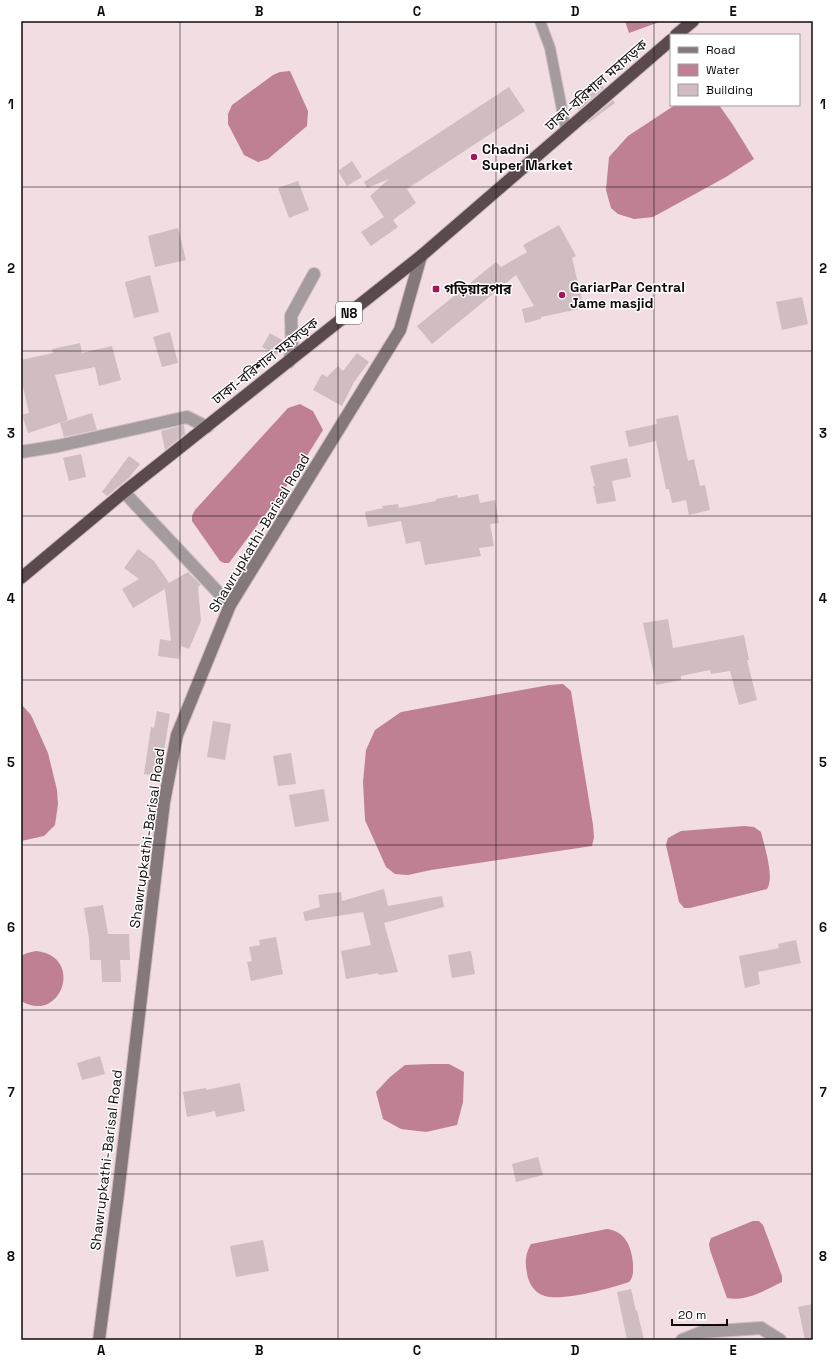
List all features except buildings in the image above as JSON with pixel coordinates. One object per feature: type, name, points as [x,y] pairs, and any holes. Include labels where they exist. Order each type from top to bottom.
[{"type":"highway","points":[[677,34],[693,21]]},
{"type":"highway","name":"ঢাকা-বরিশাল মহাসড়ক","points":[[21,578],[124,492],[421,256],[670,41]]},
{"type":"main road","name":"Shawrupkathi-Barisal Road","points":[[99,1340],[118,1194],[164,802],[177,735],[230,605],[400,330],[421,256]]},
{"type":"street","points":[[289,362],[292,349],[291,316],[314,274]]},
{"type":"street","points":[[21,452],[58,446],[187,418],[207,427]]},
{"type":"street","points":[[124,492],[230,605]]},
{"type":"street","points":[[682,1340],[702,1332],[761,1328],[780,1340]]},
{"type":"lane","points":[[540,21],[550,48],[566,130]]},
{"type":"water","points":[[625,21],[662,21],[629,33]]},
{"type":"water","points":[[290,71],[308,111],[307,126],[268,159],[258,162],[244,155],[228,124],[228,114],[232,105],[273,75],[280,72]]},
{"type":"water","points":[[673,106],[720,106],[754,159],[726,177],[653,217],[634,219],[618,214],[611,208],[606,190],[609,157],[628,136]]},
{"type":"water","points":[[300,404],[313,411],[323,430],[297,472],[229,563],[224,563],[220,561],[192,521],[192,516],[195,510],[288,408]]},
{"type":"water","points":[[563,684],[571,691],[593,825],[594,837],[592,846],[431,870],[408,875],[395,874],[386,867],[365,820],[363,782],[366,750],[375,730],[401,712],[549,685]]},
{"type":"water","points":[[21,704],[31,715],[48,753],[57,790],[58,804],[55,825],[44,836],[21,841]]},
{"type":"water","points":[[744,826],[754,827],[761,832],[770,877],[767,889],[690,908],[684,908],[679,902],[666,845],[668,838],[681,831]]},
{"type":"water","points":[[36,951],[51,956],[60,964],[63,975],[62,987],[56,997],[47,1004],[35,1006],[21,1001],[21,956]]},
{"type":"water","points":[[449,1064],[464,1072],[463,1102],[457,1125],[426,1132],[401,1129],[383,1119],[376,1092],[390,1077],[405,1065]]},
{"type":"water","points":[[753,1221],[759,1221],[763,1225],[782,1276],[782,1282],[748,1297],[734,1299],[727,1298],[710,1250],[709,1244],[711,1238]]},
{"type":"water","points":[[607,1229],[613,1230],[623,1236],[629,1246],[633,1269],[631,1280],[629,1282],[585,1294],[560,1297],[542,1295],[534,1289],[529,1280],[526,1265],[526,1258],[531,1244]]},
{"type":"place","name":"Chadni Super Market","points":[[474,157]]},
{"type":"place","name":"গড়িয়ারপার","points":[[436,289]]},
{"type":"place","name":"GariarPar Central Jame masjid","points":[[562,295]]}]
